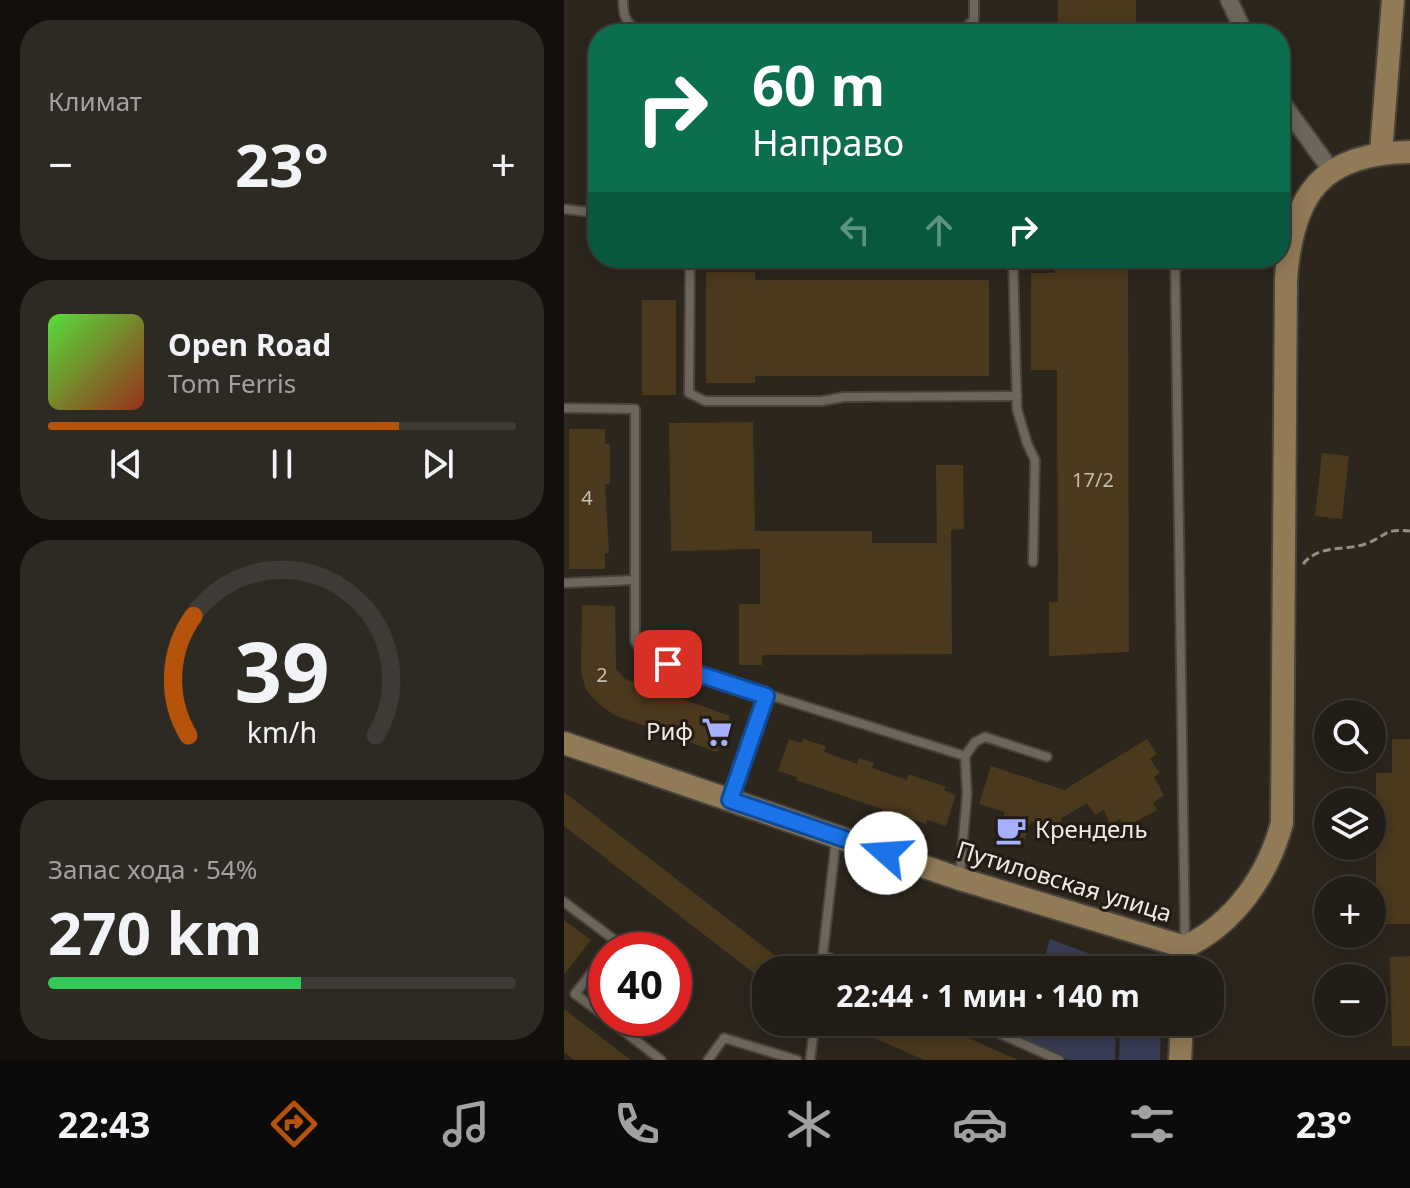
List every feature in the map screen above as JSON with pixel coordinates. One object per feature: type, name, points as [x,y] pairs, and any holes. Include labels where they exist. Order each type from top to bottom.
[{"type":"street","points":[[1229,0],[1240,24]]},
{"type":"street","points":[[1381,152],[1393,0]]},
{"type":"street","points":[[1290,114],[1331,170]]},
{"type":"street","points":[[1290,243],[1295,222],[1306,201],[1331,170],[1350,160],[1381,152],[1410,152]]},
{"type":"street","points":[[1185,956],[1185,947],[1214,929],[1244,901],[1277,842],[1282,823],[1289,268]]},
{"type":"street","name":"Путиловская улица","points":[[564,743],[960,879],[1185,947]]},
{"type":"street","points":[[1180,1060],[1181,1036]]},
{"type":"lane","points":[[623,0],[628,24]]},
{"type":"lane","points":[[969,24],[974,20],[974,0]]},
{"type":"lane","points":[[564,209],[588,212]]},
{"type":"lane","points":[[690,268],[689,393],[705,401],[1017,396]]},
{"type":"lane","points":[[1013,268],[1017,409],[1035,460],[1033,562]]},
{"type":"lane","points":[[1175,268],[1185,947]]},
{"type":"lane","points":[[564,408],[635,409],[635,641],[644,656],[965,756]]},
{"type":"lane","points":[[564,583],[635,580]]},
{"type":"lane","points":[[730,800],[766,696]]},
{"type":"lane","points":[[960,879],[967,794],[965,756],[975,742],[985,737],[1047,757]]},
{"type":"lane","points":[[823,955],[837,836]]},
{"type":"lane","points":[[564,902],[604,932]]},
{"type":"lane","points":[[588,977],[575,994],[588,1004]]},
{"type":"lane","points":[[630,1036],[661,1060]]},
{"type":"lane","points":[[810,1060],[813,1036]]},
{"type":"lane","points":[[1005,1036],[1059,1060]]},
{"type":"lane","points":[[708,1060],[724,1038],[797,1060]]},
{"type":"path","points":[[1283,589],[1309,557],[1318,552],[1369,543],[1384,532],[1410,531]]},
{"type":"shaded area","points":[[1050,939],[1096,956],[1045,956]]},
{"type":"shaded area","points":[[1022,1036],[1116,1036],[1115,1060],[1069,1060],[1021,1039]]},
{"type":"shaded area","points":[[1120,1036],[1161,1036],[1160,1060],[1119,1060]]},
{"type":"building","points":[[1058,0],[1136,0],[1136,24],[1058,24]]},
{"type":"building","points":[[1055,268],[1128,268],[1129,652],[1049,656],[1049,602],[1058,602],[1057,370],[1031,370],[1031,273],[1055,273]]},
{"type":"building","points":[[706,272],[755,272],[755,280],[989,280],[989,376],[755,376],[755,383],[706,383]]},
{"type":"building","points":[[642,300],[676,300],[676,395],[642,395]]},
{"type":"building","points":[[753,422],[755,531],[872,531],[872,543],[937,543],[936,465],[963,465],[964,529],[951,530],[952,654],[762,655],[762,665],[739,665],[739,604],[760,604],[760,549],[671,551],[669,423]]},
{"type":"building","points":[[569,429],[605,429],[605,444],[610,444],[610,484],[605,484],[609,553],[605,553],[605,569],[569,569]]},
{"type":"building","points":[[1322,453],[1349,456],[1342,519],[1315,516]]},
{"type":"building","points":[[582,605],[615,606],[616,669],[625,679],[730,716],[717,752],[614,715],[586,690],[581,671]]},
{"type":"building","points":[[789,739],[802,743],[803,739],[826,746],[824,752],[857,764],[859,758],[874,763],[872,768],[907,780],[908,774],[946,787],[944,790],[956,795],[946,826],[927,820],[926,824],[796,780],[797,777],[778,771]]},
{"type":"building","points":[[1147,739],[1157,754],[1150,759],[1160,773],[1154,777],[1164,795],[1153,803],[1157,810],[1124,828],[1120,819],[1110,825],[1104,810],[1095,815],[1087,803],[1062,818],[1058,830],[1031,821],[1022,847],[996,839],[1005,812],[979,804],[991,766],[1064,790]]},
{"type":"building","points":[[1392,739],[1410,739],[1410,924],[1386,924],[1386,876],[1376,876],[1376,860],[1386,860],[1386,788],[1376,788],[1376,773],[1392,773]]},
{"type":"building","points":[[564,792],[776,956],[752,956],[752,972],[564,826]]},
{"type":"building","points":[[564,920],[588,938],[588,944],[564,975]]},
{"type":"building","points":[[1410,956],[1410,1046],[1392,1046],[1390,957]]},
{"type":"building","points":[[564,1009],[588,1027],[588,1036],[599,1036],[631,1060],[574,1060],[564,1052]]},
{"type":"building","points":[[870,1036],[964,1036],[1018,1060],[924,1060]]},
{"type":"place","name":"Риф","points":[[717,732]]},
{"type":"place","name":"Крендель","points":[[1011,830]]},
{"type":"route","points":[[668,664],[766,696],[730,800],[886,853]]}]
